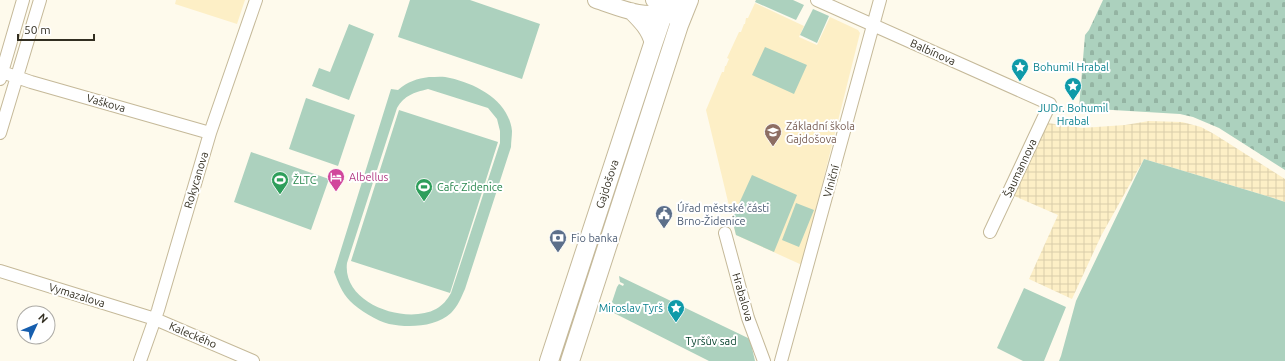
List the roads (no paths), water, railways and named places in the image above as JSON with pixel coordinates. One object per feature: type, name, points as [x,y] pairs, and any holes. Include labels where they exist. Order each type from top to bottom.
[{"type":"main road","name":"Gajdošova","points":[[570,361],[688,0]]},
{"type":"main road","name":"Gajdošova","points":[[549,361],[664,6]]},
{"type":"street","points":[[1,76],[23,0]]},
{"type":"street","points":[[0,133],[40,0]]},
{"type":"street","name":"Rokycanova","points":[[140,361],[155,319],[210,134],[256,0]]},
{"type":"street","points":[[596,0],[631,11],[649,14],[664,6],[688,0]]},
{"type":"street","name":"Balbínova","points":[[817,0],[1050,104]]},
{"type":"street","name":"Viniční","points":[[781,361],[880,0]]},
{"type":"street","points":[[664,6],[679,25]]},
{"type":"street","points":[[631,11],[643,23],[648,31],[652,44]]},
{"type":"street","name":"Vaškova","points":[[1,76],[17,77],[210,134]]},
{"type":"street","name":"Šaumannova","points":[[990,232],[1050,104]]},
{"type":"street","name":"Hrabalova","points":[[725,233],[748,318],[764,361]]},
{"type":"street","name":"Vymazalova","points":[[0,271],[155,319]]},
{"type":"street","name":"Kaleckého","points":[[155,319],[254,361]]},
{"type":"place","name":"Bohumil Hrabal","points":[[1020,82]]},
{"type":"place","name":"JUDr. Bohumil Hrabal","points":[[1073,101]]},
{"type":"place","name":"Základní škola Gajdošova","points":[[773,147]]},
{"type":"place","name":"Albellus","points":[[336,192]]},
{"type":"place","name":"ŽLTC","points":[[280,195]]},
{"type":"place","name":"Cafc Zidenice","points":[[424,202]]},
{"type":"place","name":"Úřad městské části Brno-Židenice","points":[[664,229]]},
{"type":"place","name":"Fio banka","points":[[558,253]]},
{"type":"place","name":"Miroslav Tyrš","points":[[676,323]]},
{"type":"park label","name":"Tyršův sad","points":[[711,341]]}]
